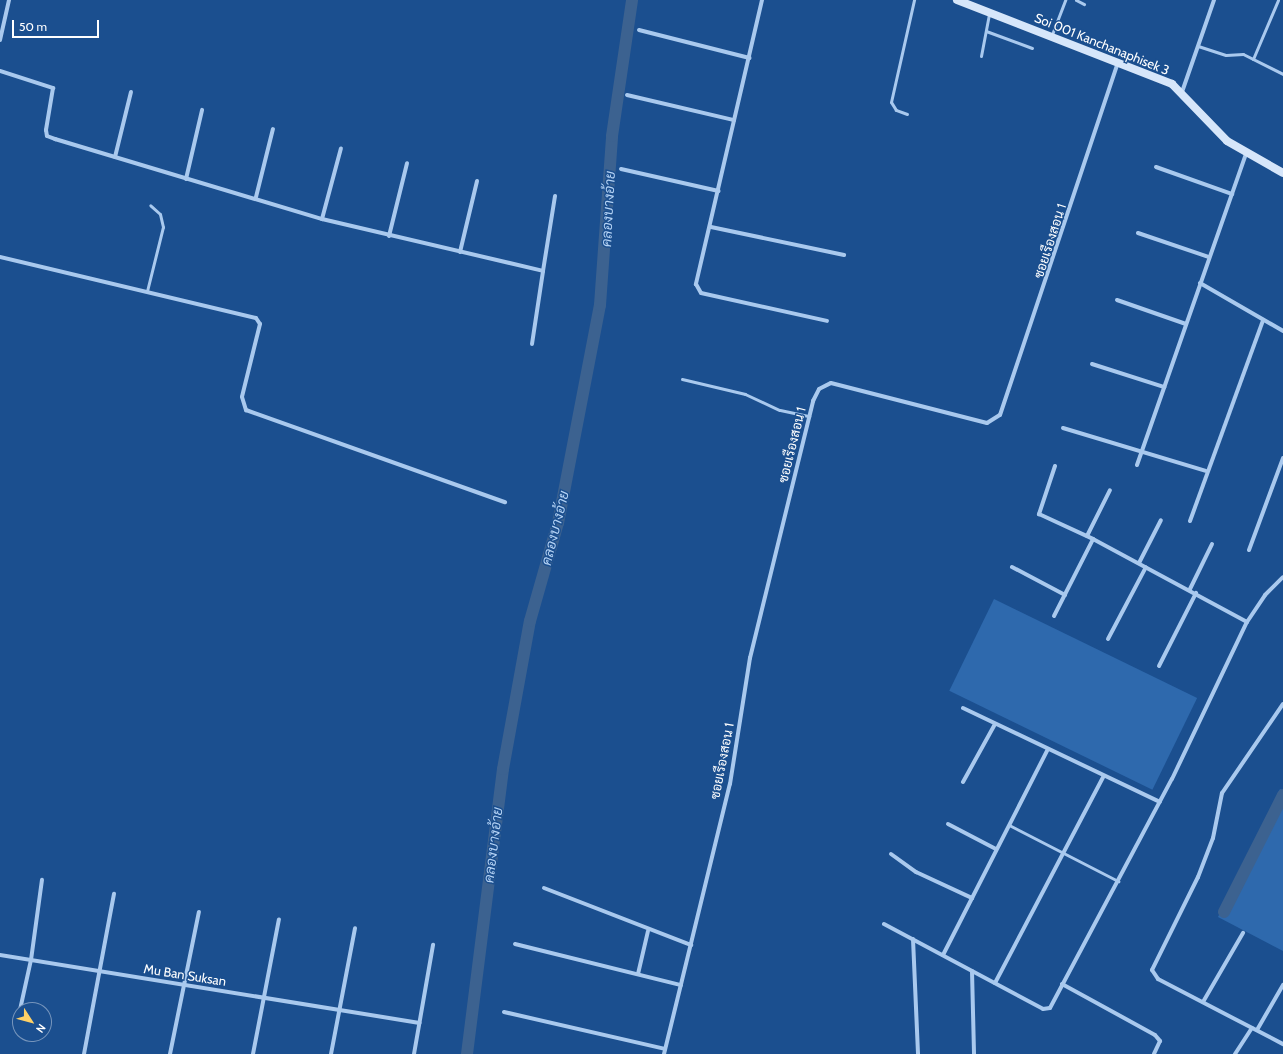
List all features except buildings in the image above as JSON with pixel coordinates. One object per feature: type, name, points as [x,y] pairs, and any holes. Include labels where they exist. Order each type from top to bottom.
[{"type":"street","points":[[0,40],[10,0]]},
{"type":"street","points":[[762,0],[711,227],[696,284],[699,291],[827,321]]},
{"type":"street","name":"Soi 001 Kanchanaphisek 3","points":[[957,0],[1118,63],[1182,92],[1223,137],[1246,154],[1283,173]]},
{"type":"street","points":[[1182,92],[1214,0]]},
{"type":"street","points":[[639,30],[750,58]]},
{"type":"street","name":"ซอยเรืองสอน 1","points":[[664,1054],[730,784],[750,658],[809,416],[819,390],[831,383],[987,423],[1000,415],[1118,63]]},
{"type":"street","points":[[0,71],[48,83],[53,88],[47,136],[186,179],[256,197],[322,219],[389,236],[543,271]]},
{"type":"street","points":[[115,157],[131,92]]},
{"type":"street","points":[[627,95],[734,120]]},
{"type":"street","points":[[186,179],[202,110]]},
{"type":"street","points":[[256,197],[273,129]]},
{"type":"street","points":[[322,219],[340,148]]},
{"type":"street","points":[[1137,465],[1246,154]]},
{"type":"street","points":[[389,236],[407,163]]},
{"type":"street","points":[[1156,167],[1232,194]]},
{"type":"street","points":[[622,170],[719,191]]},
{"type":"street","points":[[460,252],[477,181]]},
{"type":"street","points":[[532,344],[555,196]]},
{"type":"street","points":[[711,227],[844,255]]},
{"type":"street","points":[[1138,233],[1209,257]]},
{"type":"street","points":[[0,257],[147,291],[258,320],[242,397],[246,410],[505,502]]},
{"type":"street","points":[[1200,283],[1283,330]]},
{"type":"street","points":[[1117,300],[1186,324]]},
{"type":"street","points":[[1190,521],[1206,472],[1263,320]]},
{"type":"street","points":[[1092,364],[1164,387]]},
{"type":"street","points":[[1063,428],[1206,472]]},
{"type":"street","points":[[1248,550],[1283,458]]},
{"type":"street","points":[[1054,466],[1039,514],[1146,566],[1248,622]]},
{"type":"street","points":[[1087,536],[1110,490]]},
{"type":"street","points":[[1139,563],[1161,520]]},
{"type":"street","points":[[1054,616],[1093,539]]},
{"type":"street","points":[[1190,589],[1212,544]]},
{"type":"street","points":[[1108,639],[1146,566]]},
{"type":"street","points":[[1012,567],[1065,594]]},
{"type":"street","points":[[884,924],[1046,1010],[1050,1008],[1160,802],[1248,622],[1265,595],[1283,577]]},
{"type":"street","points":[[1159,666],[1196,593]]},
{"type":"street","points":[[1283,704],[1222,793],[1213,838],[1198,877],[1154,963],[1155,977],[1283,1044]]},
{"type":"street","points":[[963,708],[1102,777],[1160,802]]},
{"type":"street","points":[[963,782],[995,724]]},
{"type":"street","points":[[943,955],[1048,749]]},
{"type":"street","points":[[995,984],[1102,777]]},
{"type":"street","points":[[948,824],[996,849]]},
{"type":"street","points":[[891,854],[916,872],[972,898]]},
{"type":"street","points":[[22,1002],[31,960],[42,880]]},
{"type":"street","points":[[544,888],[648,931],[691,945]]},
{"type":"street","points":[[84,1054],[102,972],[114,894]]},
{"type":"street","points":[[170,1054],[199,912]]},
{"type":"street","points":[[253,1054],[279,919]]},
{"type":"street","points":[[331,1054],[341,1010],[355,928]]},
{"type":"street","points":[[638,974],[648,931]]},
{"type":"street","points":[[1203,1002],[1243,933]]},
{"type":"street","points":[[913,939],[918,1054]]},
{"type":"street","points":[[515,944],[681,985]]},
{"type":"street","points":[[414,1054],[433,945]]},
{"type":"street","name":"Mu Ban Suksan","points":[[0,955],[420,1023]]},
{"type":"street","points":[[972,971],[974,1054]]},
{"type":"street","points":[[1062,984],[1155,1035],[1160,1041],[1154,1054]]},
{"type":"street","points":[[1257,1030],[1283,985]]},
{"type":"street","points":[[504,1012],[665,1049]]},
{"type":"street","points":[[1235,1054],[1252,1028]]},
{"type":"lane","points":[[908,114],[896,110],[891,102],[914,0]]},
{"type":"lane","points":[[1051,37],[1065,0]]},
{"type":"lane","points":[[1076,0],[1084,4]]},
{"type":"lane","points":[[1253,59],[1278,0]]},
{"type":"lane","points":[[981,56],[989,13]]},
{"type":"lane","points":[[986,31],[1032,48]]},
{"type":"lane","points":[[1198,46],[1226,55],[1243,54],[1283,74]]},
{"type":"lane","points":[[147,291],[163,228],[160,214],[150,205]]},
{"type":"lane","points":[[682,379],[745,394],[780,410],[809,416]]},
{"type":"lane","points":[[1009,825],[1062,854],[1118,880]]},
{"type":"shaded area","points":[[994,599],[1197,698],[1152,790],[949,691]]},
{"type":"shaded area","points":[[1280,789],[1283,790],[1283,951],[1218,917]]},
{"type":"waterway","name":"คลองบางอ้าย","points":[[467,1054],[503,769],[530,621],[558,523],[600,305],[612,136],[632,0]]},
{"type":"waterway","points":[[1224,912],[1283,795]]}]
